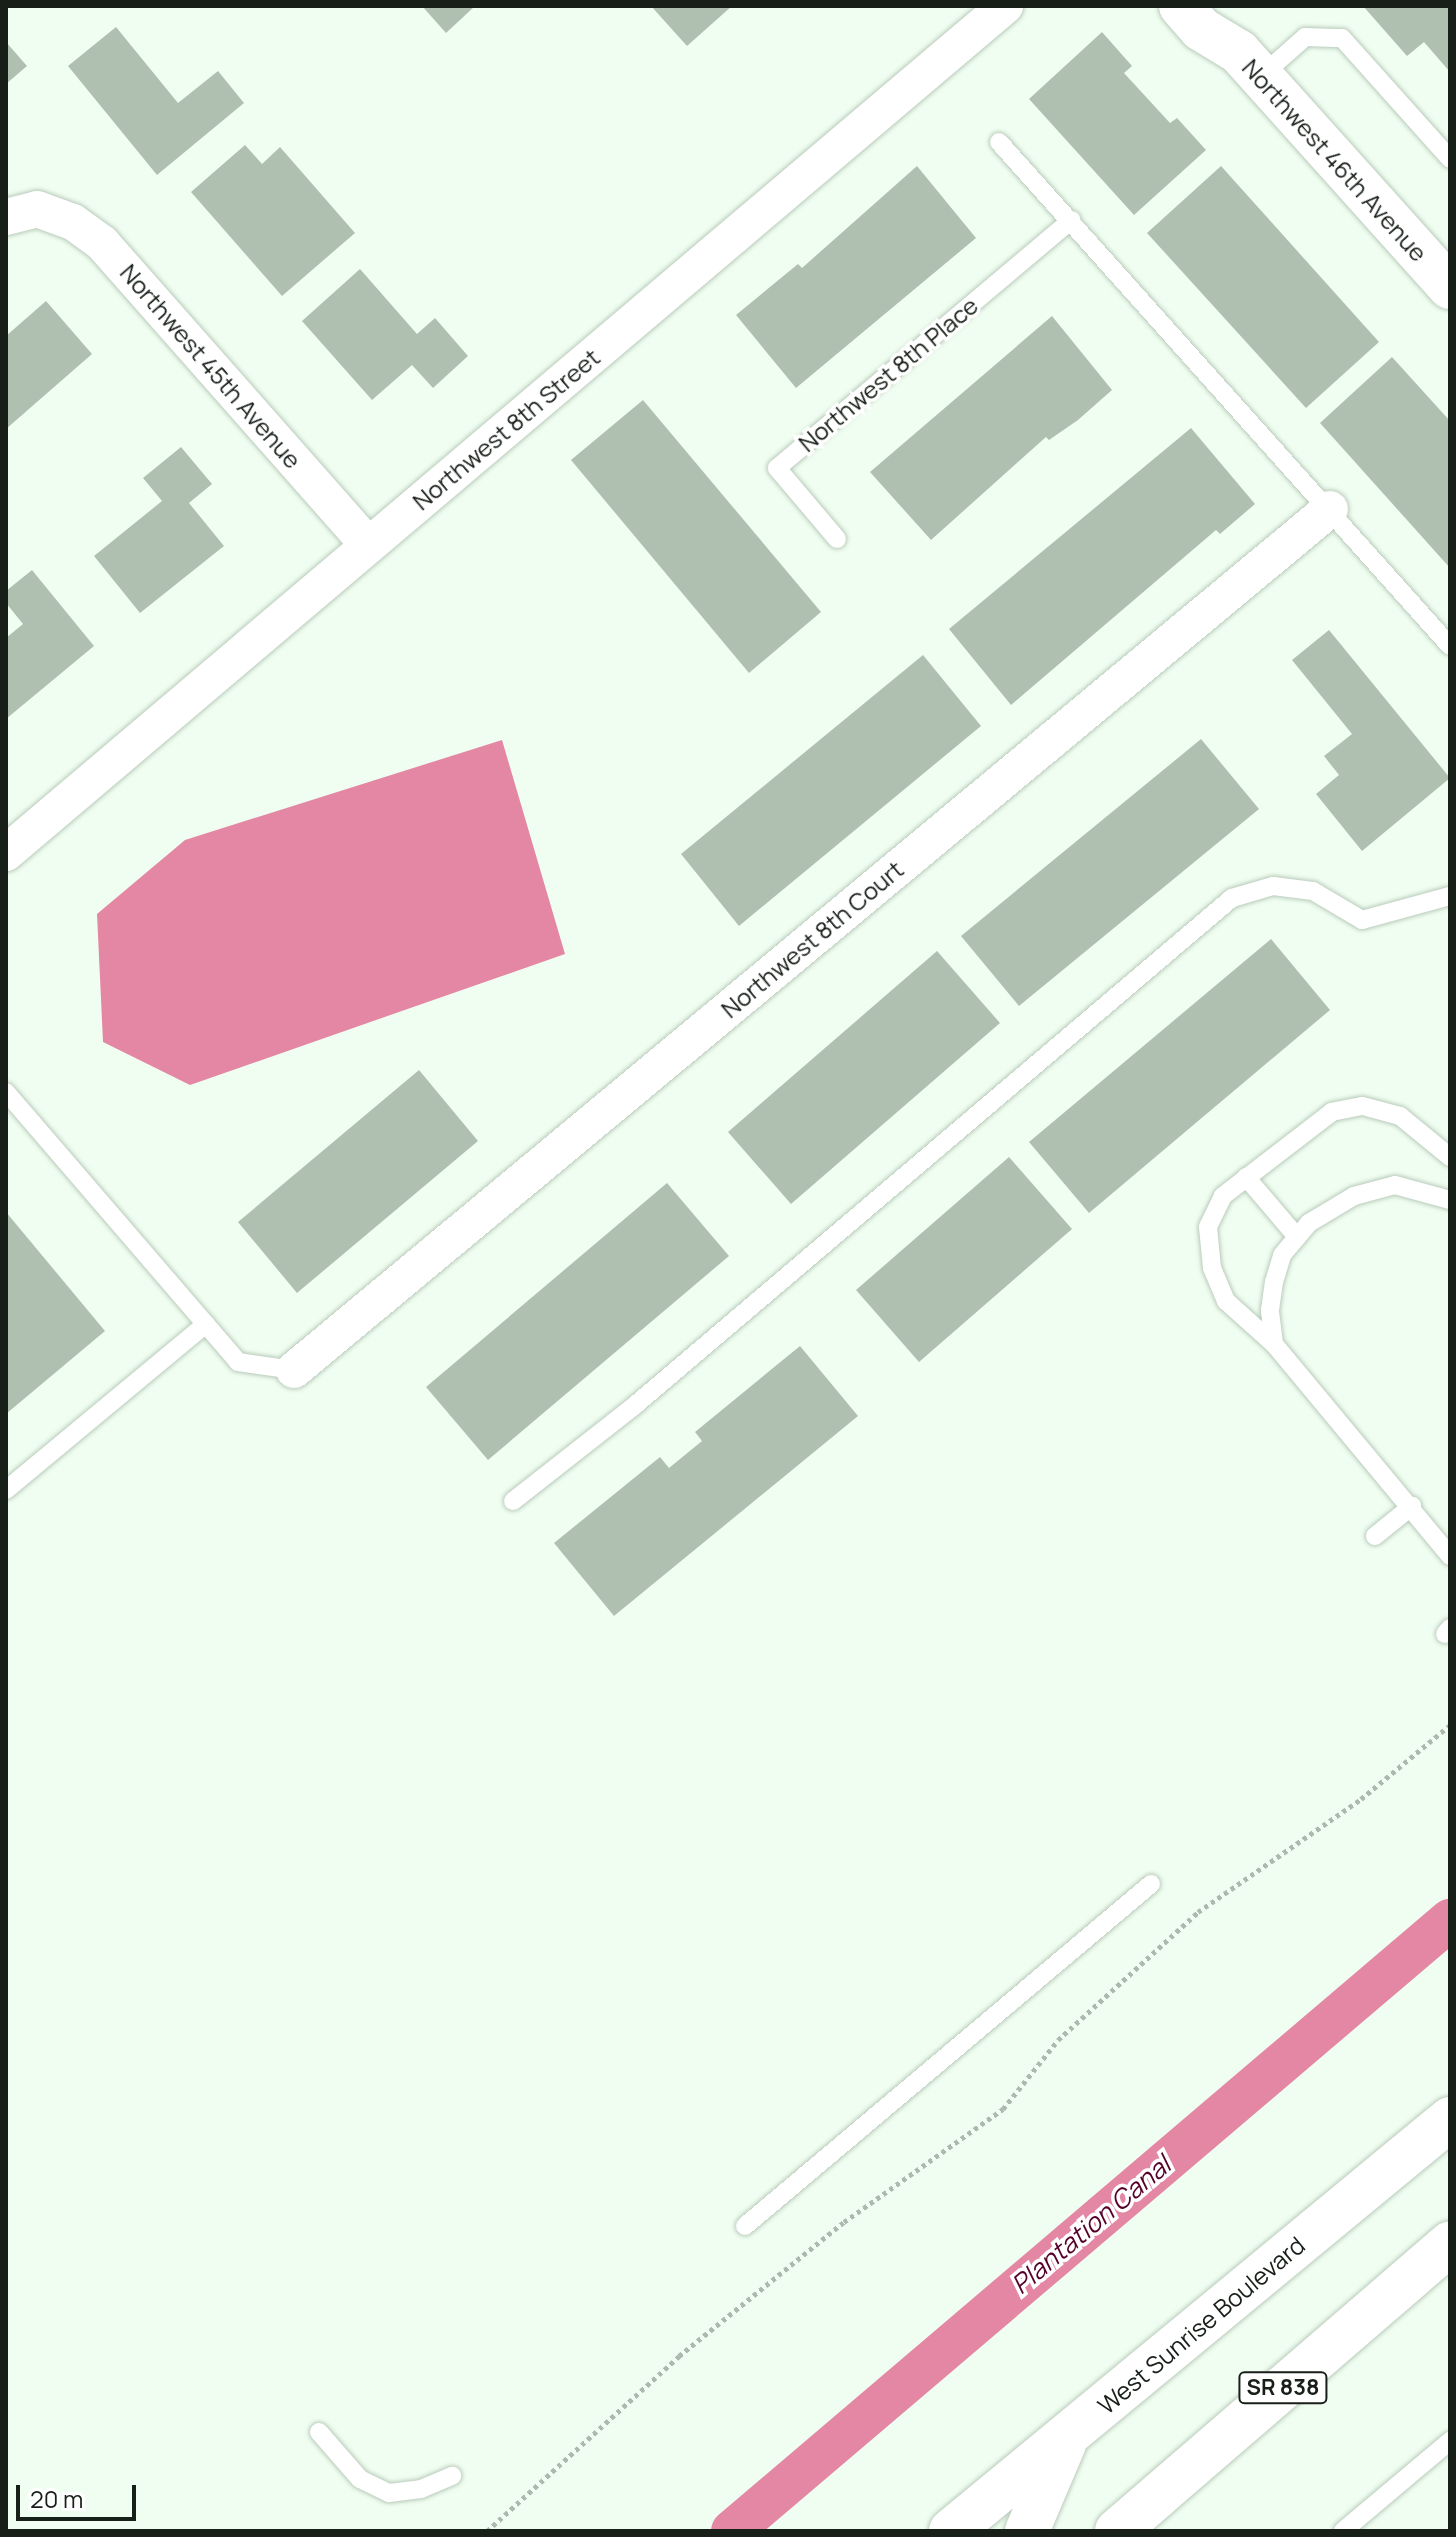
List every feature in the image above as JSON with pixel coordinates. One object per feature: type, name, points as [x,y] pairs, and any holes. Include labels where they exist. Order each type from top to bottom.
[{"type":"main road","name":"Northwest 46th Avenue","points":[[1181,6],[1201,29],[1250,65],[1450,287]]},
{"type":"main road","points":[[1213,6],[1250,65]]},
{"type":"main road","name":"West Sunrise Boulevard","points":[[951,2531],[1450,2119]]},
{"type":"main road","name":"SR 838","points":[[1117,2531],[1450,2244]]},
{"type":"main road","points":[[1027,2531],[1069,2434]]},
{"type":"street","name":"Northwest 8th Street","points":[[6,853],[1005,6]]},
{"type":"street","name":"Northwest 45th Avenue","points":[[22,213],[73,222],[102,243],[368,545]]},
{"type":"street","name":"Northwest 8th Court","points":[[294,1370],[1330,509]]},
{"type":"lane","points":[[1250,65],[1305,37],[1342,38],[1450,159]]},
{"type":"lane","points":[[999,142],[1450,646]]},
{"type":"lane","name":"Northwest 8th Place","points":[[837,539],[777,468],[1071,220]]},
{"type":"lane","points":[[513,1501],[634,1406],[1232,898],[1273,886],[1313,891],[1362,920],[1450,896]]},
{"type":"lane","points":[[6,1092],[238,1362],[294,1370]]},
{"type":"lane","points":[[1450,1157],[1400,1116],[1362,1106],[1332,1112],[1223,1196],[1208,1227],[1212,1268],[1226,1301],[1274,1344],[1412,1506],[1450,1556]]},
{"type":"lane","points":[[1246,1177],[1297,1237]]},
{"type":"lane","points":[[1274,1344],[1270,1310],[1274,1282],[1282,1255],[1309,1223],[1354,1196],[1395,1185],[1450,1200]]},
{"type":"lane","points":[[6,1490],[206,1324]]},
{"type":"lane","points":[[1375,1536],[1412,1506]]},
{"type":"lane","points":[[745,2226],[1151,1884]]},
{"type":"lane","points":[[319,2432],[360,2479],[389,2493],[421,2489],[452,2476]]},
{"type":"lane","points":[[1343,2531],[1450,2441]]},
{"type":"path","points":[[487,2531],[679,2356],[844,2222],[1003,2109],[1058,2040],[1198,1912],[1361,1799],[1450,1725]]},
{"type":"shaded area","points":[[502,740],[565,954],[190,1085],[103,1042],[97,914],[185,840]]},
{"type":"building","points":[[422,6],[475,6],[446,33]]},
{"type":"building","points":[[651,6],[732,6],[687,46]]},
{"type":"building","points":[[1363,6],[1448,6],[1450,72],[1424,42],[1407,56]]},
{"type":"building","points":[[116,27],[178,103],[218,71],[244,103],[157,175],[68,66]]},
{"type":"building","points":[[1102,32],[1132,66],[1124,73],[1170,123],[1177,118],[1206,150],[1134,215],[1029,99]]},
{"type":"building","points":[[6,42],[27,66],[6,84]]},
{"type":"building","points":[[245,145],[262,164],[280,147],[355,233],[282,296],[191,192]]},
{"type":"building","points":[[917,166],[976,238],[796,388],[736,315],[798,264],[802,268]]},
{"type":"building","points":[[1221,166],[1379,342],[1306,408],[1147,233]]},
{"type":"building","points":[[360,269],[417,334],[435,318],[468,356],[433,388],[412,365],[372,400],[302,321]]},
{"type":"building","points":[[46,301],[92,354],[6,429],[6,336]]},
{"type":"building","points":[[1052,316],[1112,390],[1078,420],[1049,440],[1046,437],[931,540],[870,472]]},
{"type":"building","points":[[1392,357],[1450,421],[1450,568],[1320,423]]},
{"type":"building","points":[[643,400],[821,612],[749,673],[571,460]]},
{"type":"building","points":[[1191,428],[1255,504],[1220,534],[1216,530],[1011,705],[949,629]]},
{"type":"building","points":[[181,447],[212,484],[189,503],[224,546],[140,613],[94,556],[162,501],[143,478]]},
{"type":"building","points":[[32,570],[94,646],[6,719],[6,638],[23,624],[6,603],[6,591]]},
{"type":"building","points":[[1329,630],[1450,778],[1362,851],[1316,794],[1339,775],[1324,756],[1352,734],[1292,660]]},
{"type":"building","points":[[923,655],[981,726],[739,926],[681,854]]},
{"type":"building","points":[[1201,739],[1259,809],[1019,1006],[961,936]]},
{"type":"building","points":[[1271,939],[1330,1010],[1089,1213],[1029,1142]]},
{"type":"building","points":[[937,951],[1000,1023],[791,1204],[728,1132]]},
{"type":"building","points":[[419,1070],[478,1141],[297,1293],[238,1222]]},
{"type":"building","points":[[1009,1157],[1072,1229],[919,1362],[856,1290]]},
{"type":"building","points":[[667,1183],[729,1256],[488,1460],[426,1387]]},
{"type":"building","points":[[6,1212],[105,1331],[6,1414]]},
{"type":"building","points":[[800,1346],[858,1416],[614,1616],[554,1543],[660,1457],[669,1468],[702,1441],[695,1432]]},
{"type":"waterway","name":"Plantation Canal","points":[[732,2531],[1450,1920]]}]
